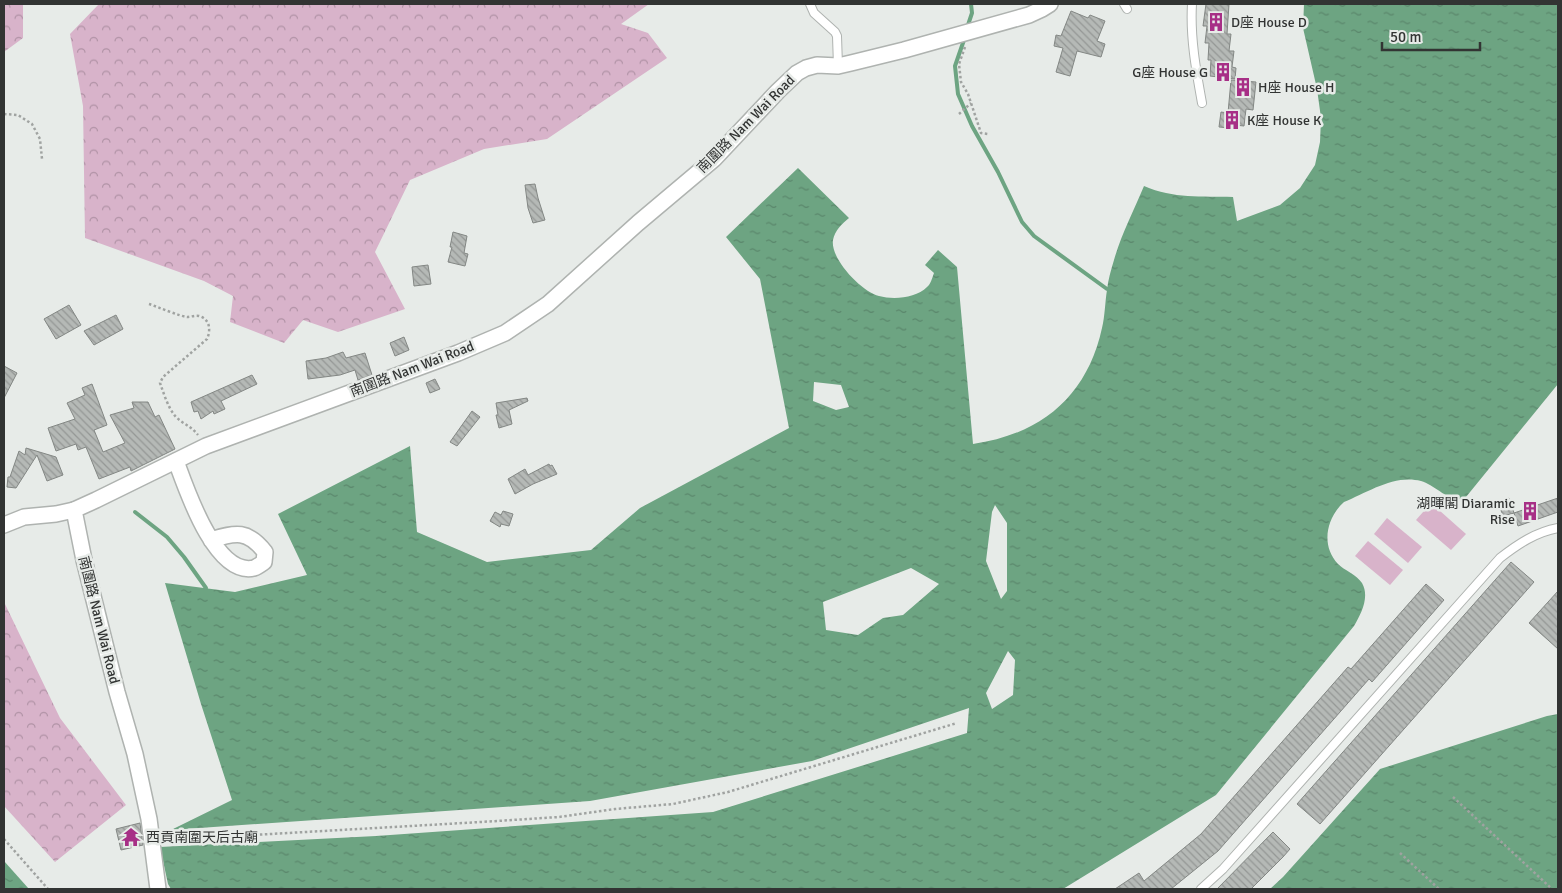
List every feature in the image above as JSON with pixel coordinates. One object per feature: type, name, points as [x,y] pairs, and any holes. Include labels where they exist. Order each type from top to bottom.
[{"type":"street","name":"南圍路 Nam Wai Road","points":[[158,889],[149,819],[135,754],[94,598],[74,510],[206,446],[449,356],[505,333],[548,304],[638,223],[714,159],[796,73],[817,65],[838,66],[904,50],[1028,15],[1050,4]]},
{"type":"street","points":[[176,460],[194,508],[211,540]]},
{"type":"street","points":[[4,525],[24,517],[74,510]]},
{"type":"lane","points":[[810,4],[814,13],[835,32],[838,66]]},
{"type":"lane","points":[[1192,4],[1194,56],[1202,103]]},
{"type":"lane","points":[[1201,889],[1223,869],[1500,558],[1525,540],[1558,528]]},
{"type":"path","points":[[965,32],[959,64],[961,82],[968,94],[981,133],[988,134]]},
{"type":"path","points":[[959,114],[971,103]]},
{"type":"path","points":[[4,114],[18,114],[32,124],[40,139],[42,158]]},
{"type":"path","points":[[149,304],[187,317],[197,315],[204,318],[209,326],[209,333],[206,339],[163,377],[160,383],[176,417],[193,428],[206,446]]},
{"type":"path","points":[[152,841],[491,822],[558,817],[615,809],[674,804],[728,792],[957,722]]},
{"type":"path","points":[[1453,797],[1552,889]]},
{"type":"path","points":[[4,839],[48,889]]},
{"type":"path","points":[[1400,853],[1439,889]]},
{"type":"green space","points":[[4,4],[23,4],[23,38],[4,52]]},
{"type":"green space","points":[[99,4],[649,4],[621,24],[648,33],[667,58],[547,139],[484,149],[410,180],[375,252],[405,309],[338,332],[303,320],[284,343],[230,322],[233,296],[204,281],[85,238],[83,106],[70,34]]},
{"type":"green space","points":[[1431,503],[1466,534],[1451,550],[1416,520]]},
{"type":"green space","points":[[1387,518],[1422,547],[1408,563],[1374,534]]},
{"type":"green space","points":[[1368,541],[1403,570],[1390,585],[1355,556]]},
{"type":"green space","points":[[4,602],[60,718],[126,805],[55,862],[4,806]]},
{"type":"water","points":[[1304,4],[1558,4],[1558,384],[1466,497],[1455,499],[1427,483],[1411,479],[1382,485],[1344,502],[1338,508],[1330,523],[1328,532],[1329,548],[1338,564],[1362,583],[1365,600],[1362,611],[1354,626],[1216,795],[1063,889],[171,889],[168,884],[160,847],[376,836],[713,812],[967,733],[969,708],[812,761],[590,801],[171,830],[232,800],[165,583],[235,592],[307,575],[278,514],[410,446],[417,532],[487,562],[591,550],[640,508],[789,428],[760,279],[726,237],[798,168],[849,218],[835,233],[833,248],[849,274],[856,282],[872,293],[879,296],[898,298],[911,296],[922,291],[930,284],[934,273],[925,265],[938,250],[957,267],[973,444],[998,439],[1020,431],[1040,421],[1058,408],[1073,392],[1085,373],[1095,352],[1102,328],[1108,282],[1117,251],[1144,186],[1177,195],[1233,197],[1237,221],[1280,205],[1300,188],[1315,165],[1320,142],[1321,118],[1317,89],[1303,28]],"holes":[[[814,382],[841,385],[849,407],[836,410],[813,401]],[[995,505],[1007,523],[1007,591],[1001,599],[986,561],[992,512]],[[911,568],[939,584],[903,615],[883,618],[858,635],[826,630],[823,602]],[[1008,651],[1015,660],[1013,695],[992,709],[986,693]]]},
{"type":"water","points":[[1558,714],[1558,889],[1270,889],[1380,769]]},
{"type":"water","points":[[4,861],[29,889],[4,889]]},
{"type":"building","points":[[1206,4],[1229,4],[1227,34],[1231,34],[1229,51],[1234,51],[1232,67],[1236,68],[1235,79],[1210,76],[1211,60],[1208,60],[1209,43],[1205,43],[1207,26],[1203,26]]},
{"type":"building","points":[[1071,11],[1088,18],[1090,15],[1105,21],[1097,41],[1105,44],[1101,57],[1077,51],[1070,76],[1056,72],[1063,48],[1054,46],[1056,35],[1061,36]]},
{"type":"building","points":[[1231,80],[1256,82],[1253,110],[1246,109],[1244,126],[1219,127],[1221,112],[1228,113]]},
{"type":"building","points":[[535,184],[545,220],[533,223],[528,208],[525,185]]},
{"type":"building","points":[[453,232],[467,236],[464,253],[468,254],[465,266],[448,262]]},
{"type":"building","points":[[428,265],[431,284],[414,286],[412,267]]},
{"type":"building","points":[[69,305],[81,325],[56,339],[44,319]]},
{"type":"building","points":[[116,315],[123,329],[94,345],[84,331]]},
{"type":"building","points":[[404,337],[409,350],[395,356],[390,343]]},
{"type":"building","points":[[343,352],[346,358],[365,353],[372,375],[358,380],[355,370],[340,375],[308,379],[306,361],[326,358]]},
{"type":"building","points":[[4,366],[17,373],[4,398]]},
{"type":"building","points":[[252,375],[257,384],[221,401],[225,409],[214,414],[213,411],[201,419],[198,411],[194,412],[191,402]]},
{"type":"building","points":[[435,379],[440,389],[430,393],[426,383]]},
{"type":"building","points":[[92,384],[107,425],[94,430],[103,452],[125,443],[110,415],[134,408],[132,402],[148,402],[155,417],[159,415],[175,449],[131,471],[130,467],[99,479],[86,447],[78,450],[76,444],[56,451],[48,428],[75,419],[67,403],[85,395],[82,388]]},
{"type":"building","points":[[527,398],[528,401],[509,410],[512,424],[499,428],[496,403]]},
{"type":"building","points":[[472,411],[480,417],[457,446],[450,442]]},
{"type":"building","points":[[26,448],[56,457],[63,475],[47,481],[37,455],[16,488],[7,487],[8,477],[10,477],[19,451],[25,455]]},
{"type":"building","points":[[549,464],[550,466],[552,465],[557,474],[515,494],[508,479],[525,469],[528,475]]},
{"type":"building","points":[[1509,498],[1514,513],[1503,516],[1498,502]]},
{"type":"building","name":"湖暉閣 Diaramic Rise","points":[[1558,498],[1558,512],[1518,526],[1514,513]]},
{"type":"building","points":[[503,511],[513,514],[509,526],[501,524],[500,527],[490,521],[495,512],[501,515]]},
{"type":"building","points":[[1511,562],[1534,582],[1320,824],[1297,804]]},
{"type":"building","points":[[1426,584],[1444,600],[1372,682],[1369,679],[1218,851],[1171,889],[1115,889],[1139,873],[1144,881],[1201,834],[1348,667],[1351,669]]},
{"type":"building","points":[[1558,591],[1558,649],[1529,623]]},
{"type":"building","name":"西貢南圍天后古廟","points":[[140,823],[143,845],[121,850],[116,829]]},
{"type":"building","points":[[1273,832],[1290,849],[1283,857],[1251,889],[1217,889]]},
{"type":"waterway","points":[[967,28],[972,13],[971,4]]},
{"type":"waterway","points":[[965,37],[955,66],[958,94],[972,126],[998,172],[1022,222],[1034,236],[1107,289]]},
{"type":"waterway","points":[[135,512],[167,537],[206,588]]},
{"type":"place","name":"D座 House D","points":[[1216,22]]},
{"type":"place","name":"G座 House G","points":[[1223,72]]},
{"type":"place","name":"H座 House H","points":[[1243,87]]},
{"type":"place","name":"K座 House K","points":[[1232,120]]},
{"type":"place","name":"湖暉閣 Diaramic Rise","points":[[1530,511]]},
{"type":"place","name":"西貢南圍天后古廟","points":[[131,837]]}]
